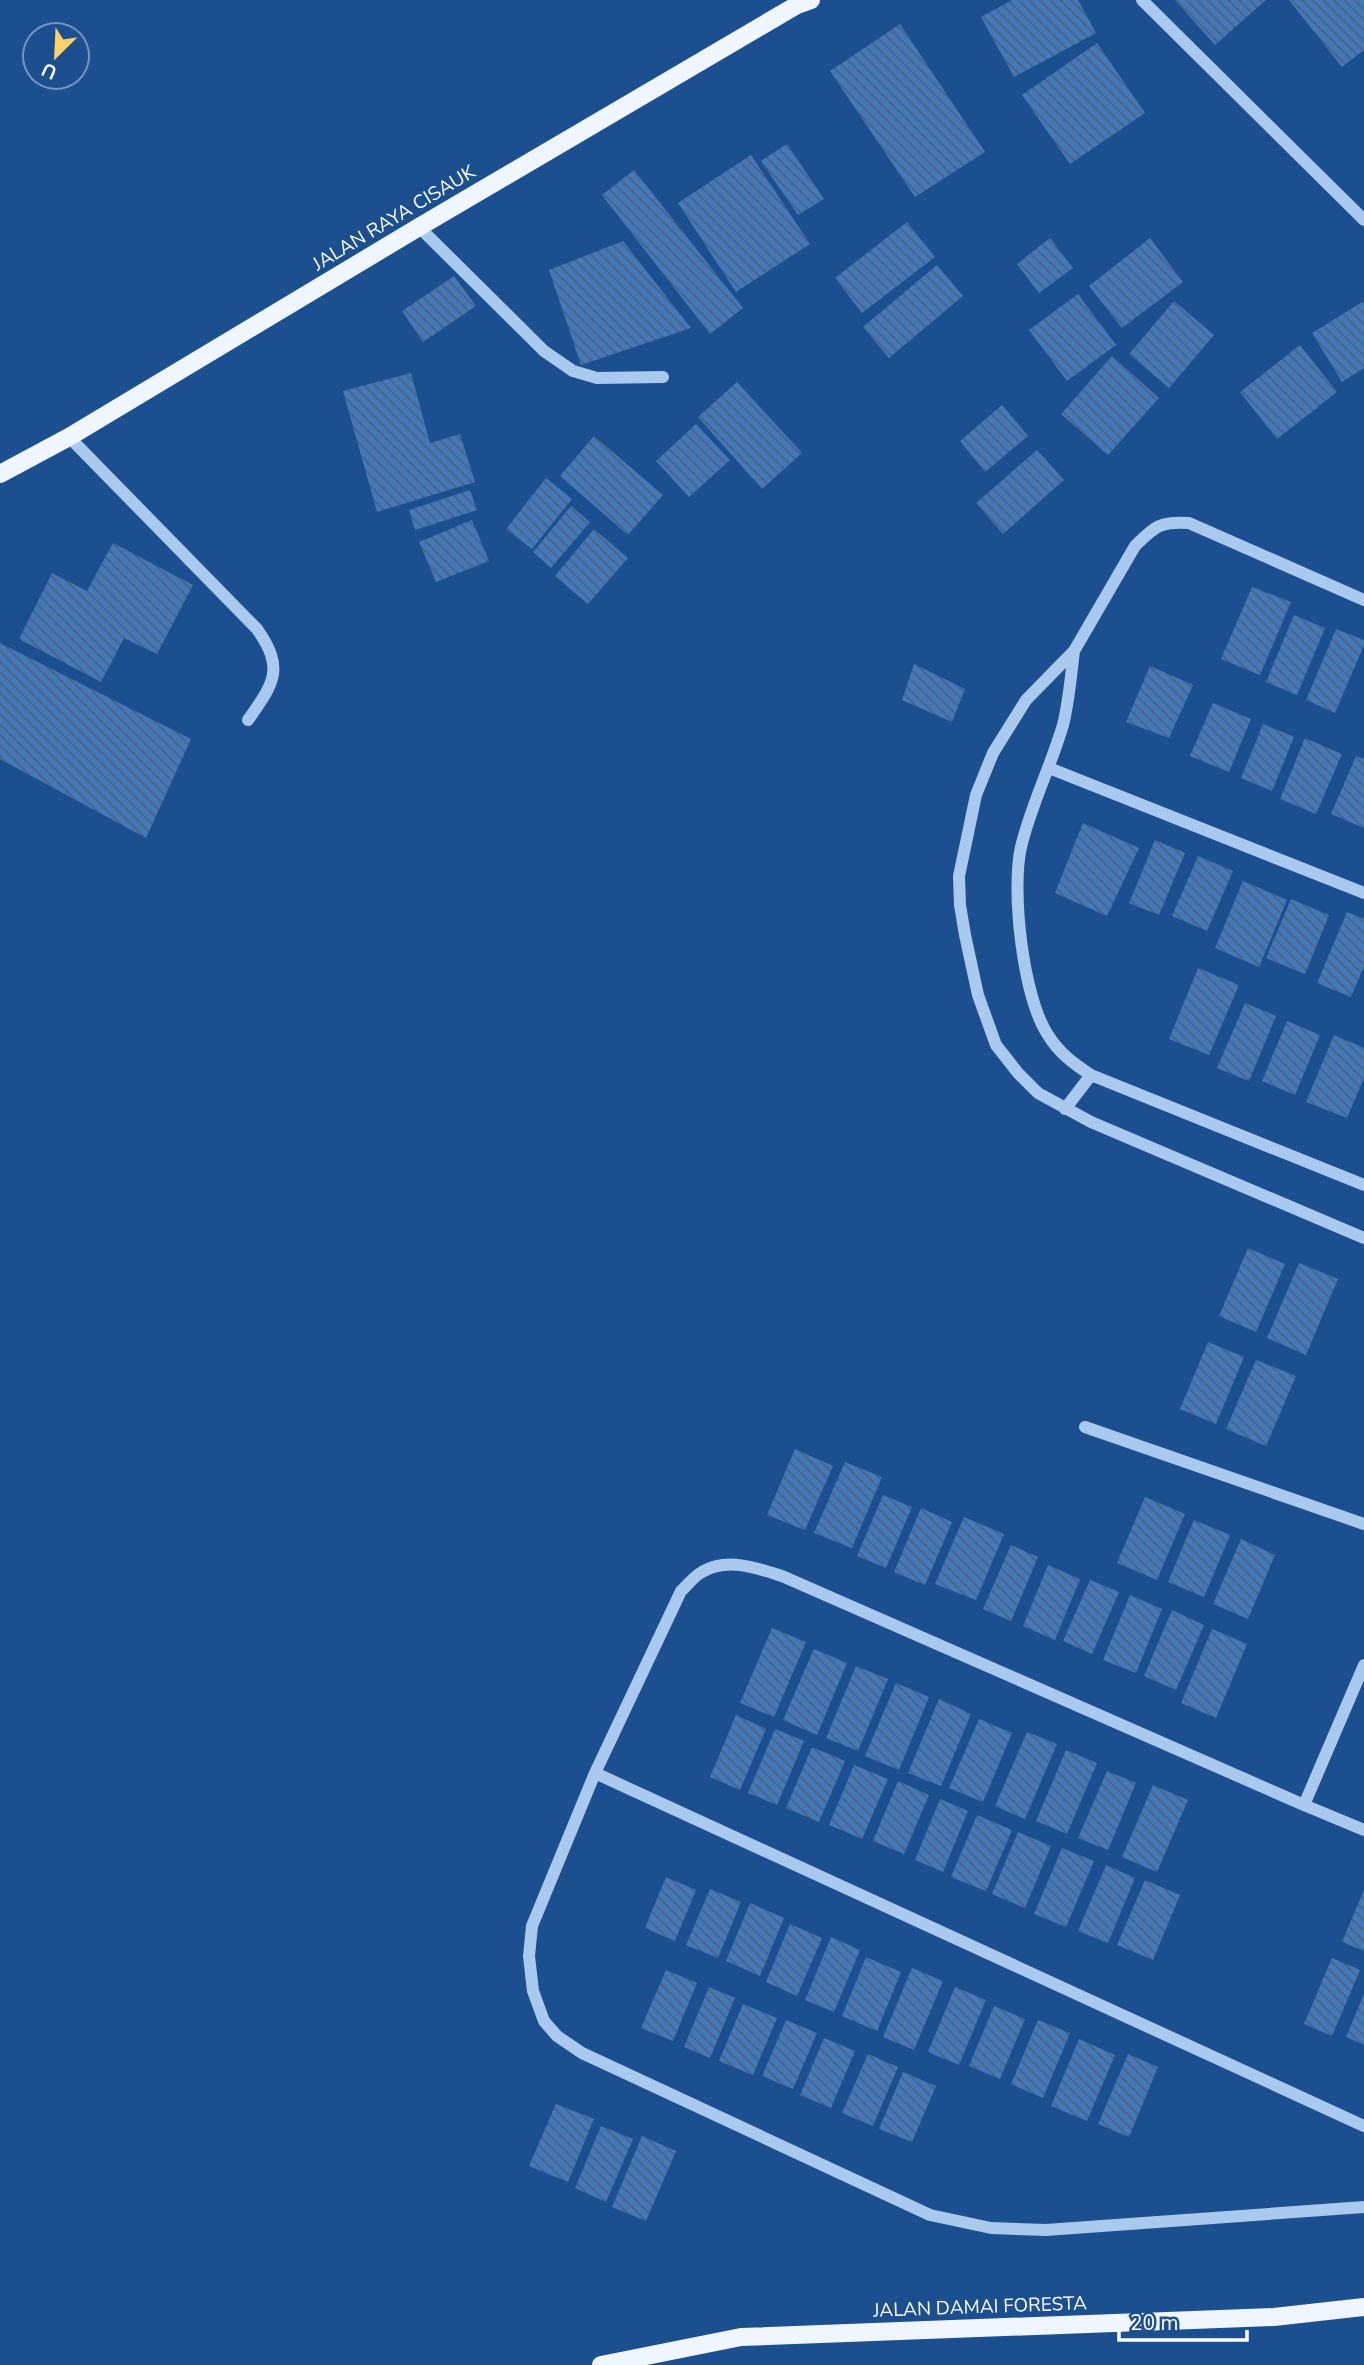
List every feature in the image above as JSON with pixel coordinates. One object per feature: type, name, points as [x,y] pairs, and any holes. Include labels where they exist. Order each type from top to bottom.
[{"type":"main road","name":"JALAN RAYA CISAUK","points":[[0,474],[69,438],[419,227],[797,5],[811,0]]},
{"type":"main road","name":"JALAN DAMAI FORESTA","points":[[601,2365],[741,2337],[1274,2316],[1364,2307]]},
{"type":"street","points":[[1142,0],[1364,220]]},
{"type":"street","points":[[419,227],[544,351],[573,370],[597,378],[663,377]]},
{"type":"street","points":[[69,438],[257,629],[271,648],[274,665],[270,690],[248,720]]},
{"type":"street","points":[[1364,600],[1189,523],[1168,521],[1149,533],[1135,546],[1074,651],[1026,700],[993,753],[975,795],[959,876],[960,905],[978,995],[996,1045],[1038,1093],[1119,1135],[1364,1238]]},
{"type":"street","points":[[1074,651],[1064,722],[1021,847],[1017,878],[1017,908],[1029,982],[1046,1033],[1074,1064],[1091,1075],[1364,1185]]},
{"type":"street","points":[[1049,768],[1364,893]]},
{"type":"street","points":[[1065,1109],[1091,1075]]},
{"type":"street","points":[[1085,1427],[1364,1524]]},
{"type":"street","points":[[1364,1830],[782,1576],[750,1566],[723,1565],[701,1572],[681,1591],[595,1773],[532,1926],[529,1956],[533,1991],[544,2021],[557,2036],[582,2053],[930,2215],[979,2225],[1045,2230],[1364,2207]]},
{"type":"street","points":[[1304,1805],[1364,1665]]},
{"type":"street","points":[[595,1773],[1364,2126]]},
{"type":"building","points":[[1012,0],[1078,0],[1096,33],[1014,77],[981,17]]},
{"type":"building","points":[[1175,0],[1266,0],[1215,45]]},
{"type":"building","points":[[1289,0],[1364,0],[1364,50],[1342,67]]},
{"type":"building","points":[[900,24],[985,152],[915,197],[830,71]]},
{"type":"building","points":[[1097,43],[1145,113],[1070,164],[1022,95]]},
{"type":"building","points":[[787,144],[824,199],[798,215],[761,161]]},
{"type":"building","points":[[751,155],[810,244],[736,292],[678,203]]},
{"type":"building","points":[[634,170],[743,308],[710,334],[602,195]]},
{"type":"building","points":[[907,222],[935,257],[862,313],[835,278]]},
{"type":"building","points":[[1050,238],[1073,268],[1039,293],[1017,264]]},
{"type":"building","points":[[1150,238],[1183,282],[1122,328],[1089,286]]},
{"type":"building","points":[[623,241],[691,328],[581,365],[549,270]]},
{"type":"building","points":[[937,265],[963,296],[889,358],[863,327]]},
{"type":"building","points":[[454,276],[476,306],[423,342],[402,311]]},
{"type":"building","points":[[1078,294],[1116,345],[1067,381],[1029,330]]},
{"type":"building","points":[[1174,301],[1214,335],[1169,388],[1129,354]]},
{"type":"building","points":[[1364,301],[1364,368],[1342,382],[1312,333]]},
{"type":"building","points":[[1300,345],[1337,392],[1277,439],[1240,392]]},
{"type":"building","points":[[1112,356],[1159,398],[1108,455],[1061,414]]},
{"type":"building","points":[[411,373],[430,443],[460,434],[475,482],[377,512],[343,391]]},
{"type":"building","points":[[737,382],[802,453],[762,489],[698,417]]},
{"type":"building","points":[[1002,405],[1028,436],[985,472],[960,441]]},
{"type":"building","points":[[696,424],[730,460],[689,497],[656,461]]},
{"type":"building","points":[[594,436],[663,495],[628,535],[560,476]]},
{"type":"building","points":[[1037,450],[1064,480],[1003,534],[976,503]]},
{"type":"building","points":[[546,478],[572,499],[532,549],[506,529]]},
{"type":"building","points":[[470,490],[477,510],[415,530],[409,510]]},
{"type":"building","points":[[571,506],[590,522],[551,568],[533,552]]},
{"type":"building","points":[[472,520],[489,561],[436,582],[419,542]]},
{"type":"building","points":[[594,529],[628,558],[588,604],[555,576]]},
{"type":"building","points":[[113,543],[193,585],[157,654],[124,638],[101,682],[19,639],[52,573],[87,591]]},
{"type":"building","points":[[1252,587],[1291,602],[1260,675],[1221,659]]},
{"type":"building","points":[[1294,615],[1325,628],[1297,695],[1266,682]]},
{"type":"building","points":[[1336,629],[1364,640],[1364,645],[1335,713],[1306,700]]},
{"type":"building","points":[[0,643],[191,739],[146,838],[0,759]]},
{"type":"building","points":[[914,664],[965,689],[952,722],[902,700]]},
{"type":"building","points":[[1150,666],[1193,685],[1169,738],[1126,722]]},
{"type":"building","points":[[1213,703],[1251,719],[1229,772],[1190,756]]},
{"type":"building","points":[[1263,724],[1294,737],[1272,791],[1241,778]]},
{"type":"building","points":[[1305,738],[1342,754],[1316,814],[1280,799]]},
{"type":"building","points":[[1356,756],[1364,759],[1364,828],[1331,814]]},
{"type":"building","points":[[1083,823],[1139,848],[1107,916],[1055,893]]},
{"type":"building","points":[[1155,840],[1185,853],[1159,915],[1129,903]]},
{"type":"building","points":[[1198,856],[1233,871],[1207,931],[1172,916]]},
{"type":"building","points":[[1243,881],[1287,900],[1259,967],[1215,948]]},
{"type":"building","points":[[1291,899],[1329,915],[1305,974],[1266,958]]},
{"type":"building","points":[[1347,912],[1364,919],[1364,966],[1351,997],[1317,983]]},
{"type":"building","points":[[1198,968],[1239,985],[1209,1055],[1169,1039]]},
{"type":"building","points":[[1245,1003],[1276,1016],[1249,1081],[1217,1068]]},
{"type":"building","points":[[1287,1021],[1320,1035],[1295,1095],[1262,1081]]},
{"type":"building","points":[[1334,1035],[1364,1048],[1364,1078],[1347,1118],[1306,1102]]},
{"type":"building","points":[[1248,1248],[1285,1264],[1256,1332],[1219,1316]]},
{"type":"building","points":[[1299,1263],[1338,1279],[1306,1355],[1267,1338]]},
{"type":"building","points":[[1208,1342],[1244,1357],[1216,1424],[1180,1409]]},
{"type":"building","points":[[1256,1360],[1296,1376],[1266,1446],[1226,1429]]},
{"type":"building","points":[[795,1449],[833,1466],[805,1530],[767,1515]]},
{"type":"building","points":[[845,1462],[882,1477],[852,1548],[814,1533]]},
{"type":"building","points":[[883,1495],[912,1507],[886,1568],[857,1556]]},
{"type":"building","points":[[1145,1497],[1185,1514],[1157,1580],[1117,1563]]},
{"type":"building","points":[[921,1508],[952,1522],[925,1585],[894,1572]]},
{"type":"building","points":[[964,1517],[1004,1534],[976,1600],[935,1584]]},
{"type":"building","points":[[1194,1520],[1230,1535],[1204,1597],[1168,1582]]},
{"type":"building","points":[[1241,1539],[1275,1555],[1248,1619],[1213,1604]]},
{"type":"building","points":[[1011,1545],[1038,1557],[1011,1621],[983,1609]]},
{"type":"building","points":[[1048,1565],[1080,1579],[1055,1640],[1023,1626]]},
{"type":"building","points":[[1090,1580],[1119,1592],[1092,1654],[1063,1641]]},
{"type":"building","points":[[1130,1595],[1162,1609],[1136,1673],[1103,1660]]},
{"type":"building","points":[[1172,1610],[1204,1625],[1176,1690],[1144,1676]]},
{"type":"building","points":[[772,1628],[806,1642],[774,1717],[740,1703]]},
{"type":"building","points":[[1212,1629],[1247,1644],[1216,1718],[1181,1703]]},
{"type":"building","points":[[814,1649],[847,1663],[817,1735],[783,1720]]},
{"type":"building","points":[[856,1666],[888,1679],[858,1751],[826,1738]]},
{"type":"building","points":[[896,1683],[929,1697],[899,1770],[865,1756]]},
{"type":"building","points":[[939,1699],[971,1714],[941,1786],[908,1773]]},
{"type":"building","points":[[736,1715],[766,1729],[740,1790],[710,1777]]},
{"type":"building","points":[[979,1719],[1012,1733],[983,1802],[949,1788]]},
{"type":"building","points":[[775,1729],[804,1741],[777,1805],[748,1793]]},
{"type":"building","points":[[1027,1732],[1057,1744],[1025,1819],[995,1806]]},
{"type":"building","points":[[812,1747],[845,1761],[819,1822],[786,1808]]},
{"type":"building","points":[[1066,1750],[1097,1763],[1067,1834],[1036,1821]]},
{"type":"building","points":[[854,1765],[888,1779],[862,1839],[829,1825]]},
{"type":"building","points":[[1107,1771],[1136,1783],[1108,1850],[1078,1838]]},
{"type":"building","points":[[898,1781],[929,1795],[904,1854],[873,1841]]},
{"type":"building","points":[[1153,1785],[1188,1800],[1157,1872],[1122,1857]]},
{"type":"building","points":[[940,1799],[968,1811],[943,1872],[915,1860]]},
{"type":"building","points":[[977,1815],[1012,1830],[986,1891],[951,1877]]},
{"type":"building","points":[[1018,1832],[1051,1846],[1025,1908],[992,1894]]},
{"type":"building","points":[[1062,1848],[1094,1861],[1066,1927],[1034,1914]]},
{"type":"building","points":[[1106,1865],[1135,1878],[1108,1943],[1078,1931]]},
{"type":"building","points":[[666,1877],[696,1890],[675,1941],[645,1928]]},
{"type":"building","points":[[1145,1880],[1180,1895],[1153,1960],[1117,1945]]},
{"type":"building","points":[[710,1889],[741,1902],[718,1958],[686,1945]]},
{"type":"building","points":[[1364,1890],[1364,1951],[1342,1942]]},
{"type":"building","points":[[750,1903],[784,1918],[760,1976],[726,1961]]},
{"type":"building","points":[[790,1924],[822,1938],[797,1996],[766,1982]]},
{"type":"building","points":[[831,1937],[860,1950],[834,2012],[805,2000]]},
{"type":"building","points":[[866,1957],[901,1972],[877,2031],[842,2016]]},
{"type":"building","points":[[1332,1958],[1360,1970],[1332,2036],[1304,2024]]},
{"type":"building","points":[[912,1968],[943,1981],[914,2050],[883,2037]]},
{"type":"building","points":[[666,1970],[697,1983],[673,2041],[641,2028]]},
{"type":"building","points":[[709,1987],[735,1998],[710,2058],[684,2047]]},
{"type":"building","points":[[955,1987],[986,2000],[959,2065],[928,2052]]},
{"type":"building","points":[[1364,1994],[1364,2045],[1346,2037]]},
{"type":"building","points":[[743,2004],[777,2018],[753,2075],[719,2061]]},
{"type":"building","points":[[994,2006],[1025,2019],[1000,2079],[969,2066]]},
{"type":"building","points":[[786,2020],[817,2033],[793,2089],[762,2076]]},
{"type":"building","points":[[1038,2020],[1070,2033],[1043,2098],[1011,2084]]},
{"type":"building","points":[[824,2038],[855,2051],[831,2108],[800,2095]]},
{"type":"building","points":[[1079,2039],[1115,2055],[1087,2121],[1051,2106]]},
{"type":"building","points":[[868,2054],[898,2067],[873,2126],[842,2113]]},
{"type":"building","points":[[1128,2054],[1158,2067],[1129,2137],[1098,2124]]},
{"type":"building","points":[[903,2072],[936,2086],[912,2142],[879,2129]]},
{"type":"building","points":[[556,2104],[594,2119],[568,2182],[529,2166]]},
{"type":"building","points":[[601,2126],[633,2139],[606,2202],[575,2188]]},
{"type":"building","points":[[642,2136],[676,2151],[646,2221],[612,2207]]}]
